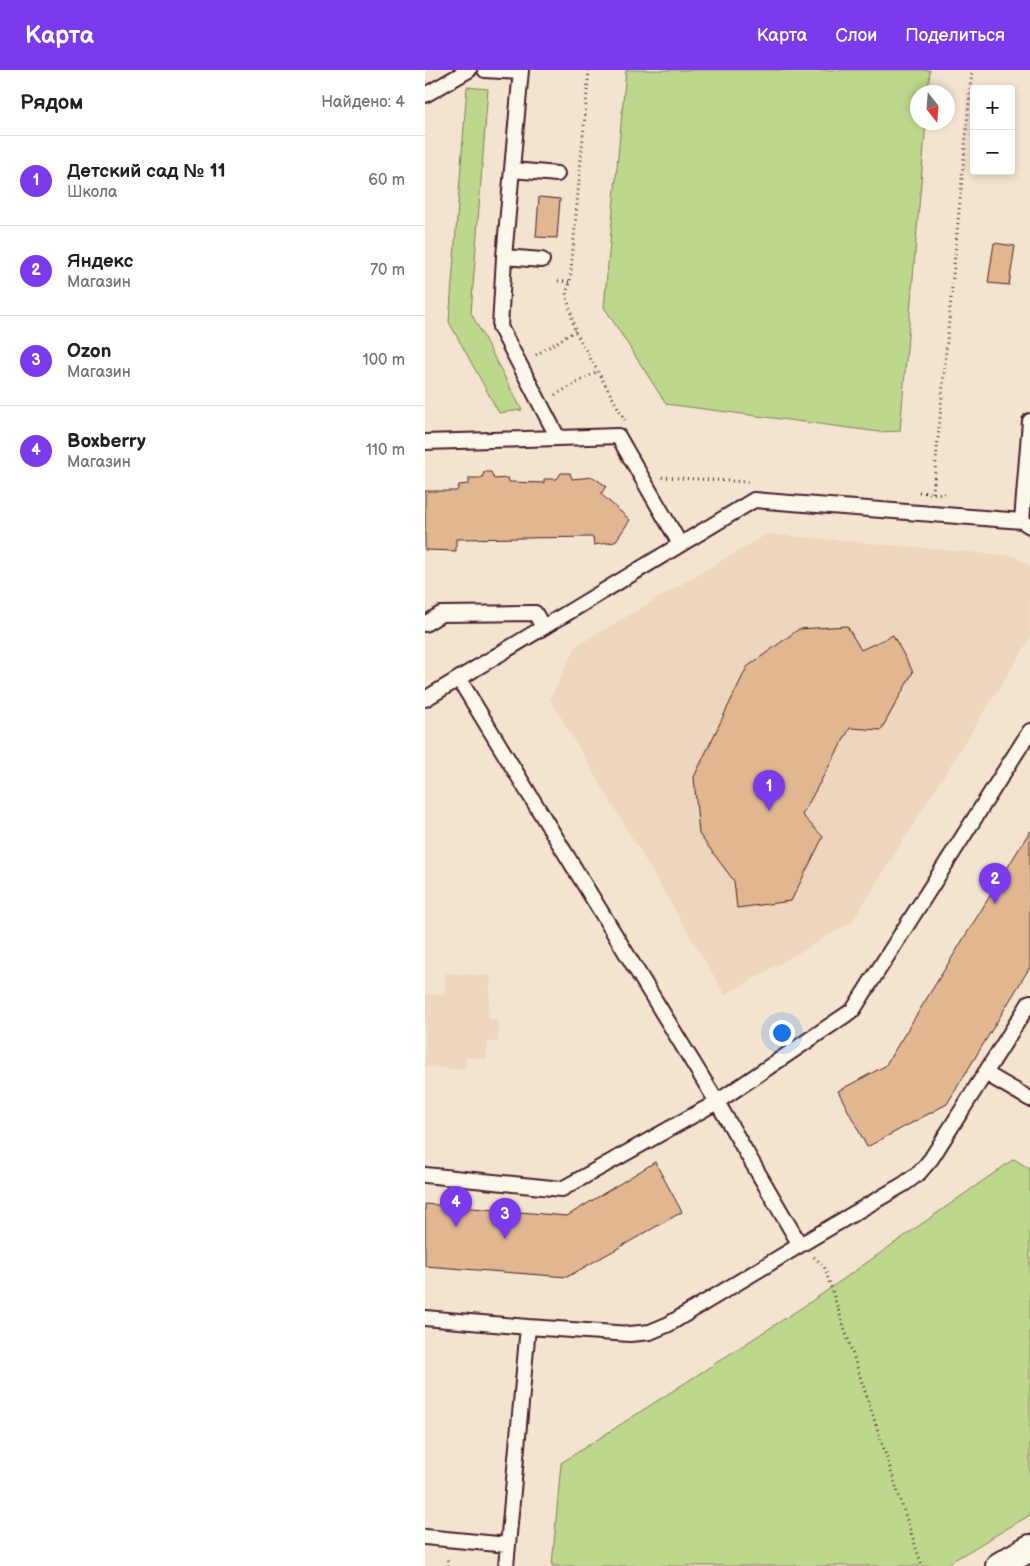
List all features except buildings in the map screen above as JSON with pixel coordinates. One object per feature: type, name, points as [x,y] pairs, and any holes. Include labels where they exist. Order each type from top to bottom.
[{"type":"street","points":[[999,1566],[1030,1548]]},
{"type":"lane","points":[[425,95],[469,70]]},
{"type":"lane","points":[[485,70],[521,71],[504,257],[500,327],[558,438]]},
{"type":"lane","points":[[513,170],[557,174]]},
{"type":"lane","points":[[504,257],[542,260]]},
{"type":"lane","points":[[425,699],[754,500],[930,513],[1026,523],[1030,421]]},
{"type":"lane","points":[[425,442],[618,436],[680,544]]},
{"type":"lane","points":[[425,624],[441,614],[535,613],[543,627]]},
{"type":"lane","points":[[459,679],[717,1102],[800,1244]]},
{"type":"lane","points":[[425,1175],[562,1188],[717,1102],[853,1010],[1030,731]]},
{"type":"lane","points":[[425,1318],[630,1334],[650,1332],[669,1324],[800,1244],[904,1184],[919,1173],[931,1159],[1030,1002]]},
{"type":"lane","points":[[985,1072],[1030,1099]]},
{"type":"lane","points":[[506,1566],[527,1327]]},
{"type":"lane","points":[[425,1537],[508,1545]]},
{"type":"path","points":[[589,70],[570,282],[566,293],[575,331],[628,426]]},
{"type":"path","points":[[930,513],[972,70]]},
{"type":"path","points":[[574,160],[580,161]]},
{"type":"path","points":[[558,281],[570,282]]},
{"type":"path","points":[[533,357],[575,331]]},
{"type":"path","points":[[554,396],[598,371]]},
{"type":"path","points":[[655,477],[752,482]]},
{"type":"path","points":[[914,492],[953,495]]},
{"type":"path","points":[[800,1244],[824,1266],[922,1566]]},
{"type":"shaded area","points":[[767,534],[1014,556],[1030,566],[1030,639],[852,922],[725,995],[550,699],[576,646]]},
{"type":"shaded area","points":[[446,973],[491,976],[488,1019],[499,1020],[498,1042],[488,1042],[486,1059],[466,1057],[464,1070],[425,1066],[425,994],[444,995]]},
{"type":"green space","points":[[626,70],[930,70],[929,85],[910,85],[910,130],[925,130],[900,431],[880,432],[666,404],[604,307]]},
{"type":"green space","points":[[467,87],[488,89],[471,313],[522,410],[499,413],[449,322]]},
{"type":"green space","points":[[1014,1159],[1030,1169],[1030,1515],[944,1566],[552,1566],[561,1463],[815,1299]]},
{"type":"place","name":"Детский сад № 11","points":[[769,811]]},
{"type":"place","name":"Яндекс","points":[[995,904]]},
{"type":"place","name":"Boxberry","points":[[456,1227]]},
{"type":"place","name":"Ozon","points":[[505,1239]]}]
